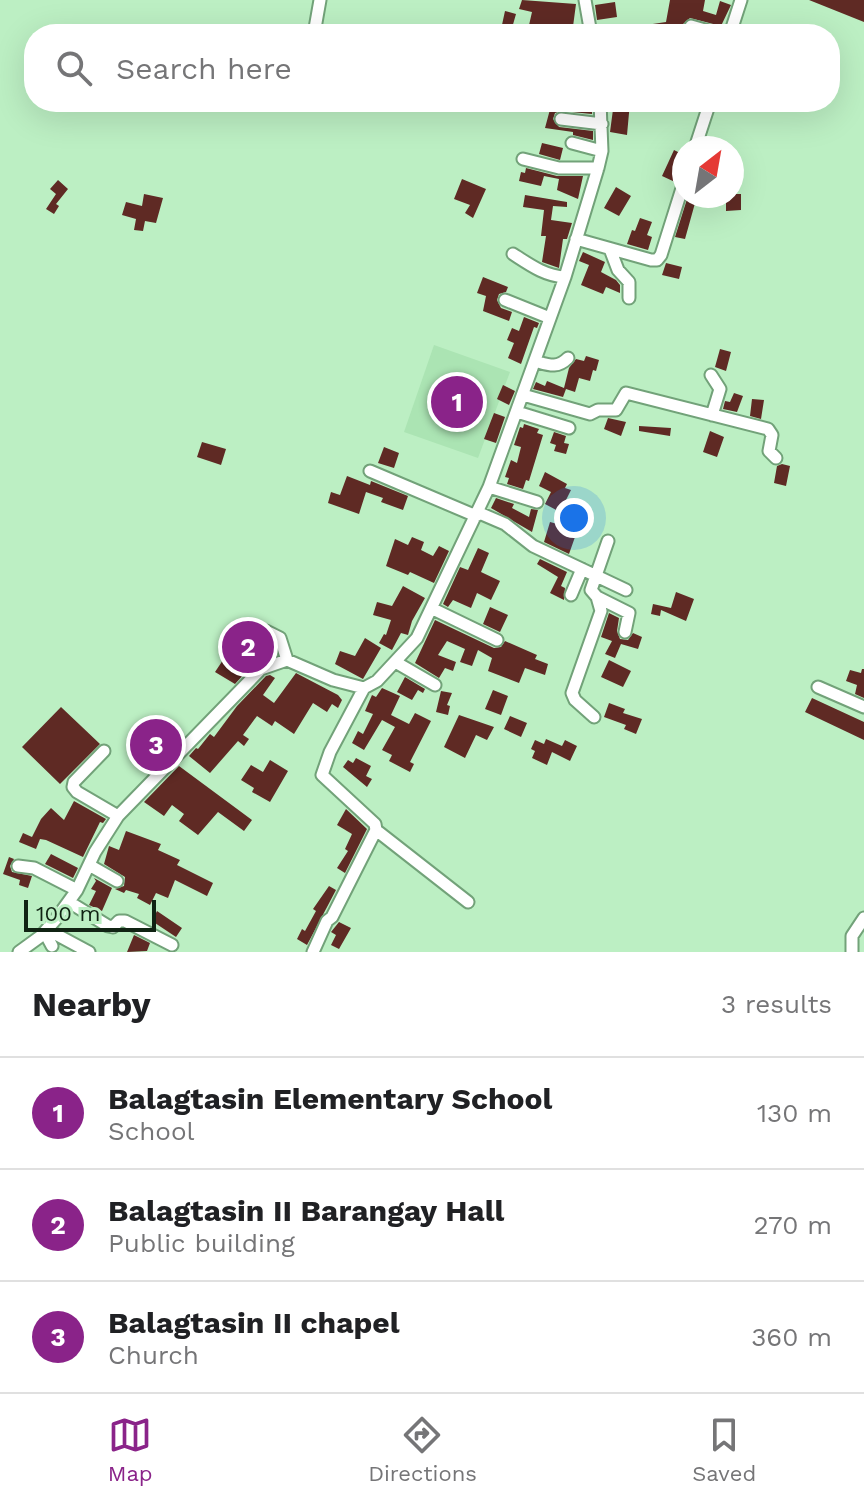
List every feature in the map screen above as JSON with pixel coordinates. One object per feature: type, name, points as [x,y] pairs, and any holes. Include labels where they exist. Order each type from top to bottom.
[{"type":"street","points":[[316,24],[320,0]]},
{"type":"street","points":[[585,0],[589,24]]},
{"type":"street","points":[[733,24],[741,0]]},
{"type":"street","points":[[313,952],[376,830],[375,824],[322,775],[330,752],[364,688],[397,663],[417,638],[489,487],[565,277],[598,168],[602,151],[601,112]]},
{"type":"street","points":[[699,136],[707,112]]},
{"type":"street","points":[[561,119],[602,124]]},
{"type":"street","points":[[572,143],[602,151]]},
{"type":"street","points":[[523,159],[559,168],[598,168]]},
{"type":"street","points":[[576,239],[657,260],[676,208]]},
{"type":"street","points":[[610,249],[618,270],[629,282],[629,298]]},
{"type":"street","points":[[513,254],[535,269],[554,277],[565,277]]},
{"type":"street","points":[[603,272],[618,270]]},
{"type":"street","points":[[505,300],[550,318]]},
{"type":"street","points":[[535,361],[561,366],[568,358]]},
{"type":"street","points":[[711,375],[720,389],[712,415]]},
{"type":"street","points":[[523,395],[590,414],[598,410],[616,410],[626,393],[768,429],[772,435],[769,451],[776,458]]},
{"type":"street","points":[[517,412],[569,428]]},
{"type":"street","points":[[370,471],[505,524],[533,546],[626,590]]},
{"type":"street","points":[[489,487],[537,502]]},
{"type":"street","points":[[608,541],[591,590],[597,597],[629,613],[625,632]]},
{"type":"street","points":[[569,590],[579,567]]},
{"type":"street","points":[[594,717],[575,700],[572,693],[601,611],[597,597]]},
{"type":"street","points":[[433,609],[497,640]]},
{"type":"street","points":[[266,631],[280,638],[287,660]]},
{"type":"street","points":[[19,952],[46,931],[69,902],[118,816],[261,669],[287,660],[333,680],[364,688]]},
{"type":"street","points":[[397,663],[435,685]]},
{"type":"street","points":[[818,687],[864,707]]},
{"type":"street","points":[[104,751],[74,782],[73,787],[118,816]]},
{"type":"street","points":[[376,830],[468,902]]},
{"type":"street","points":[[89,865],[117,881]]},
{"type":"street","points":[[18,866],[34,868],[77,890]]},
{"type":"street","points":[[69,902],[108,926],[125,921],[172,945]]},
{"type":"street","points":[[852,952],[852,936],[864,918]]},
{"type":"street","points":[[46,931],[52,946]]},
{"type":"street","points":[[46,931],[89,952]]},
{"type":"shaded area","points":[[434,345],[510,372],[478,458],[404,432]]},
{"type":"building","points":[[522,0],[576,4],[573,24],[529,24],[532,12],[519,9]]},
{"type":"building","points":[[670,0],[705,0],[703,11],[716,15],[720,1],[731,5],[722,24],[690,18],[683,24],[653,24],[666,22]]},
{"type":"building","points":[[809,0],[864,0],[864,22]]},
{"type":"building","points":[[615,2],[617,17],[597,20],[595,5]]},
{"type":"building","points":[[505,11],[516,14],[513,24],[502,24]]},
{"type":"building","points":[[549,112],[558,112],[553,119],[559,127],[593,131],[593,140],[573,135],[573,132],[545,128]]},
{"type":"building","points":[[613,112],[629,112],[627,135],[610,132]]},
{"type":"building","points":[[542,143],[563,148],[560,160],[539,154]]},
{"type":"building","points":[[672,154],[672,181],[662,176]]},
{"type":"building","points":[[526,168],[557,176],[583,176],[578,199],[557,190],[559,179],[544,176],[541,186],[519,181],[521,172],[525,173]]},
{"type":"building","points":[[462,179],[486,189],[473,218],[465,213],[470,205],[454,199]]},
{"type":"building","points":[[58,180],[68,189],[56,204],[59,206],[54,214],[46,209],[56,194],[50,189]]},
{"type":"building","points":[[616,187],[631,196],[619,216],[604,208]]},
{"type":"building","points":[[144,194],[163,198],[156,223],[145,221],[143,231],[134,230],[136,219],[122,215],[126,202],[142,206]]},
{"type":"building","points":[[525,195],[567,202],[567,207],[553,206],[551,220],[572,223],[567,239],[563,239],[559,268],[542,262],[546,236],[541,236],[544,210],[523,207]]},
{"type":"building","points":[[684,208],[694,208],[685,239],[675,237]]},
{"type":"building","points":[[640,218],[652,222],[647,235],[652,237],[648,250],[627,244]]},
{"type":"building","points":[[583,252],[605,262],[601,272],[616,280],[620,293],[606,287],[603,294],[581,285],[589,265],[579,261]]},
{"type":"building","points":[[666,263],[682,267],[679,279],[662,275]]},
{"type":"building","points":[[483,277],[508,287],[497,300],[501,308],[512,312],[509,321],[483,311],[486,296],[477,293]]},
{"type":"building","points":[[524,317],[539,323],[537,328],[534,327],[521,364],[508,358],[514,343],[507,340],[512,328],[519,331]]},
{"type":"building","points":[[720,349],[731,352],[726,371],[715,367]]},
{"type":"building","points":[[586,356],[599,360],[596,371],[593,370],[590,381],[579,378],[575,392],[566,389],[563,397],[533,389],[536,382],[545,386],[547,381],[564,388],[569,368],[576,359],[584,361]]},
{"type":"building","points":[[503,385],[515,391],[509,405],[497,399]]},
{"type":"building","points":[[734,393],[743,396],[737,412],[723,409],[725,401],[730,402]]},
{"type":"building","points":[[752,399],[764,400],[761,419],[750,416]]},
{"type":"building","points":[[494,413],[505,417],[496,443],[484,439]]},
{"type":"building","points":[[608,418],[626,422],[621,436],[604,429]]},
{"type":"building","points":[[524,424],[539,429],[537,433],[543,435],[529,481],[526,480],[523,489],[507,484],[509,478],[505,477],[511,460],[517,463],[521,447],[514,445]]},
{"type":"building","points":[[639,426],[671,428],[670,436],[639,431]]},
{"type":"building","points":[[710,431],[724,437],[717,457],[703,452]]},
{"type":"building","points":[[554,432],[566,436],[564,443],[569,444],[566,454],[554,451],[556,445],[550,443]]},
{"type":"building","points":[[202,442],[226,449],[221,465],[197,457]]},
{"type":"building","points":[[384,447],[399,453],[394,468],[378,463]]},
{"type":"building","points":[[777,466],[790,466],[786,486],[774,483]]},
{"type":"building","points":[[545,472],[567,484],[565,488],[571,490],[560,512],[545,504],[551,492],[539,486]]},
{"type":"building","points":[[347,476],[370,485],[371,481],[408,496],[403,510],[381,502],[383,498],[366,492],[359,514],[328,503],[331,492],[340,495]]},
{"type":"building","points":[[496,498],[514,504],[512,508],[529,517],[531,509],[538,510],[532,532],[491,508]]},
{"type":"building","points":[[550,522],[565,526],[563,533],[575,537],[569,554],[544,542]]},
{"type":"building","points":[[412,537],[424,542],[421,550],[433,556],[439,546],[449,551],[434,583],[386,566],[395,539],[408,545]]},
{"type":"building","points":[[478,548],[489,553],[481,572],[500,581],[491,600],[477,593],[471,608],[453,600],[448,607],[443,604],[460,567],[468,570]]},
{"type":"building","points":[[540,559],[567,572],[561,586],[565,588],[564,600],[550,593],[558,577],[537,564]]},
{"type":"building","points":[[403,586],[425,598],[408,635],[401,633],[392,650],[379,643],[386,635],[391,620],[373,615],[377,602],[392,606]]},
{"type":"building","points":[[676,592],[694,599],[686,621],[661,610],[660,616],[651,614],[653,604],[671,608]]},
{"type":"building","points":[[490,607],[508,615],[500,632],[483,624]]},
{"type":"building","points":[[609,613],[619,618],[617,631],[620,639],[628,640],[633,633],[642,637],[638,649],[621,644],[615,658],[605,654],[612,641],[601,637]]},
{"type":"building","points":[[435,620],[494,648],[501,647],[505,641],[537,655],[535,659],[548,664],[545,675],[525,668],[519,683],[488,671],[492,658],[478,650],[472,666],[460,662],[465,649],[447,641],[438,655],[456,662],[453,671],[445,668],[439,678],[415,663]]},
{"type":"building","points":[[365,638],[381,648],[363,679],[335,664],[340,651],[355,656]]},
{"type":"building","points":[[266,640],[274,647],[268,658],[258,661],[255,659]]},
{"type":"building","points":[[223,660],[244,674],[235,684],[215,672]]},
{"type":"building","points":[[609,660],[631,671],[623,687],[601,677]]},
{"type":"building","points":[[862,669],[864,698],[855,694],[857,685],[846,681],[850,670],[861,673]]},
{"type":"building","points":[[296,673],[338,695],[342,700],[338,708],[332,704],[327,712],[313,703],[294,734],[275,721],[272,726],[257,716],[243,735],[249,739],[244,746],[238,741],[210,773],[189,756],[210,734],[214,737],[237,706],[266,676],[275,678],[263,695],[274,703]]},
{"type":"building","points":[[405,677],[425,689],[423,693],[418,690],[412,700],[397,692]]},
{"type":"building","points":[[382,688],[400,696],[391,715],[409,724],[415,713],[431,721],[410,762],[414,764],[410,772],[389,761],[392,755],[382,750],[395,727],[382,720],[364,750],[352,743],[358,731],[363,734],[373,714],[365,711],[372,695],[376,697]]},
{"type":"building","points":[[493,690],[508,696],[501,715],[485,709]]},
{"type":"building","points":[[441,691],[452,693],[447,705],[450,706],[448,715],[436,712]]},
{"type":"building","points":[[812,698],[864,722],[864,740],[805,712]]},
{"type":"building","points":[[609,703],[625,709],[623,713],[642,719],[636,734],[624,729],[626,725],[604,717]]},
{"type":"building","points":[[61,707],[100,744],[60,784],[22,747]]},
{"type":"building","points":[[459,715],[494,727],[487,740],[476,735],[465,758],[444,747]]},
{"type":"building","points":[[510,716],[527,723],[521,737],[504,729]]},
{"type":"building","points":[[154,733],[169,744],[158,757],[144,746]]},
{"type":"building","points":[[546,739],[562,746],[565,740],[577,746],[570,761],[552,752],[547,765],[532,758],[535,751],[531,749],[535,740],[544,744]]},
{"type":"building","points":[[356,758],[371,766],[366,776],[372,779],[367,787],[343,767],[348,760],[353,763]]},
{"type":"building","points":[[270,760],[288,771],[270,802],[252,792],[254,788],[241,780],[251,765],[263,772]]},
{"type":"building","points":[[179,766],[252,820],[244,831],[218,812],[198,835],[179,821],[184,814],[172,805],[164,816],[144,802]]},
{"type":"building","points":[[74,801],[106,819],[100,822],[83,857],[46,840],[40,839],[36,849],[19,842],[23,833],[32,837],[51,808],[64,820]]},
{"type":"building","points":[[346,809],[367,829],[345,873],[337,868],[348,851],[345,849],[352,834],[337,825]]},
{"type":"building","points":[[126,831],[161,844],[158,850],[180,860],[177,865],[213,883],[207,896],[175,880],[168,898],[156,893],[150,905],[137,898],[139,894],[115,889],[124,886],[125,877],[104,864],[109,846],[119,850]]},
{"type":"building","points":[[51,854],[78,868],[73,878],[45,864]]},
{"type":"building","points":[[9,857],[14,859],[10,866],[12,872],[32,876],[28,888],[19,885],[20,880],[3,874]]},
{"type":"building","points":[[94,878],[112,888],[102,911],[89,905],[96,891],[91,889],[96,881]]},
{"type":"building","points":[[329,886],[336,890],[307,945],[297,939],[302,929],[305,931],[316,911],[313,909]]},
{"type":"building","points":[[157,911],[182,928],[176,937],[152,921]]},
{"type":"building","points":[[339,922],[351,928],[339,949],[331,945],[336,935],[331,932]]},
{"type":"building","points":[[134,935],[150,943],[147,951],[127,952]]},
{"type":"place","name":"Balagtasin Elementary School","points":[[457,402]]},
{"type":"place","name":"Balagtasin II Barangay Hall","points":[[248,647]]},
{"type":"place","name":"Balagtasin II chapel","points":[[156,745]]}]
